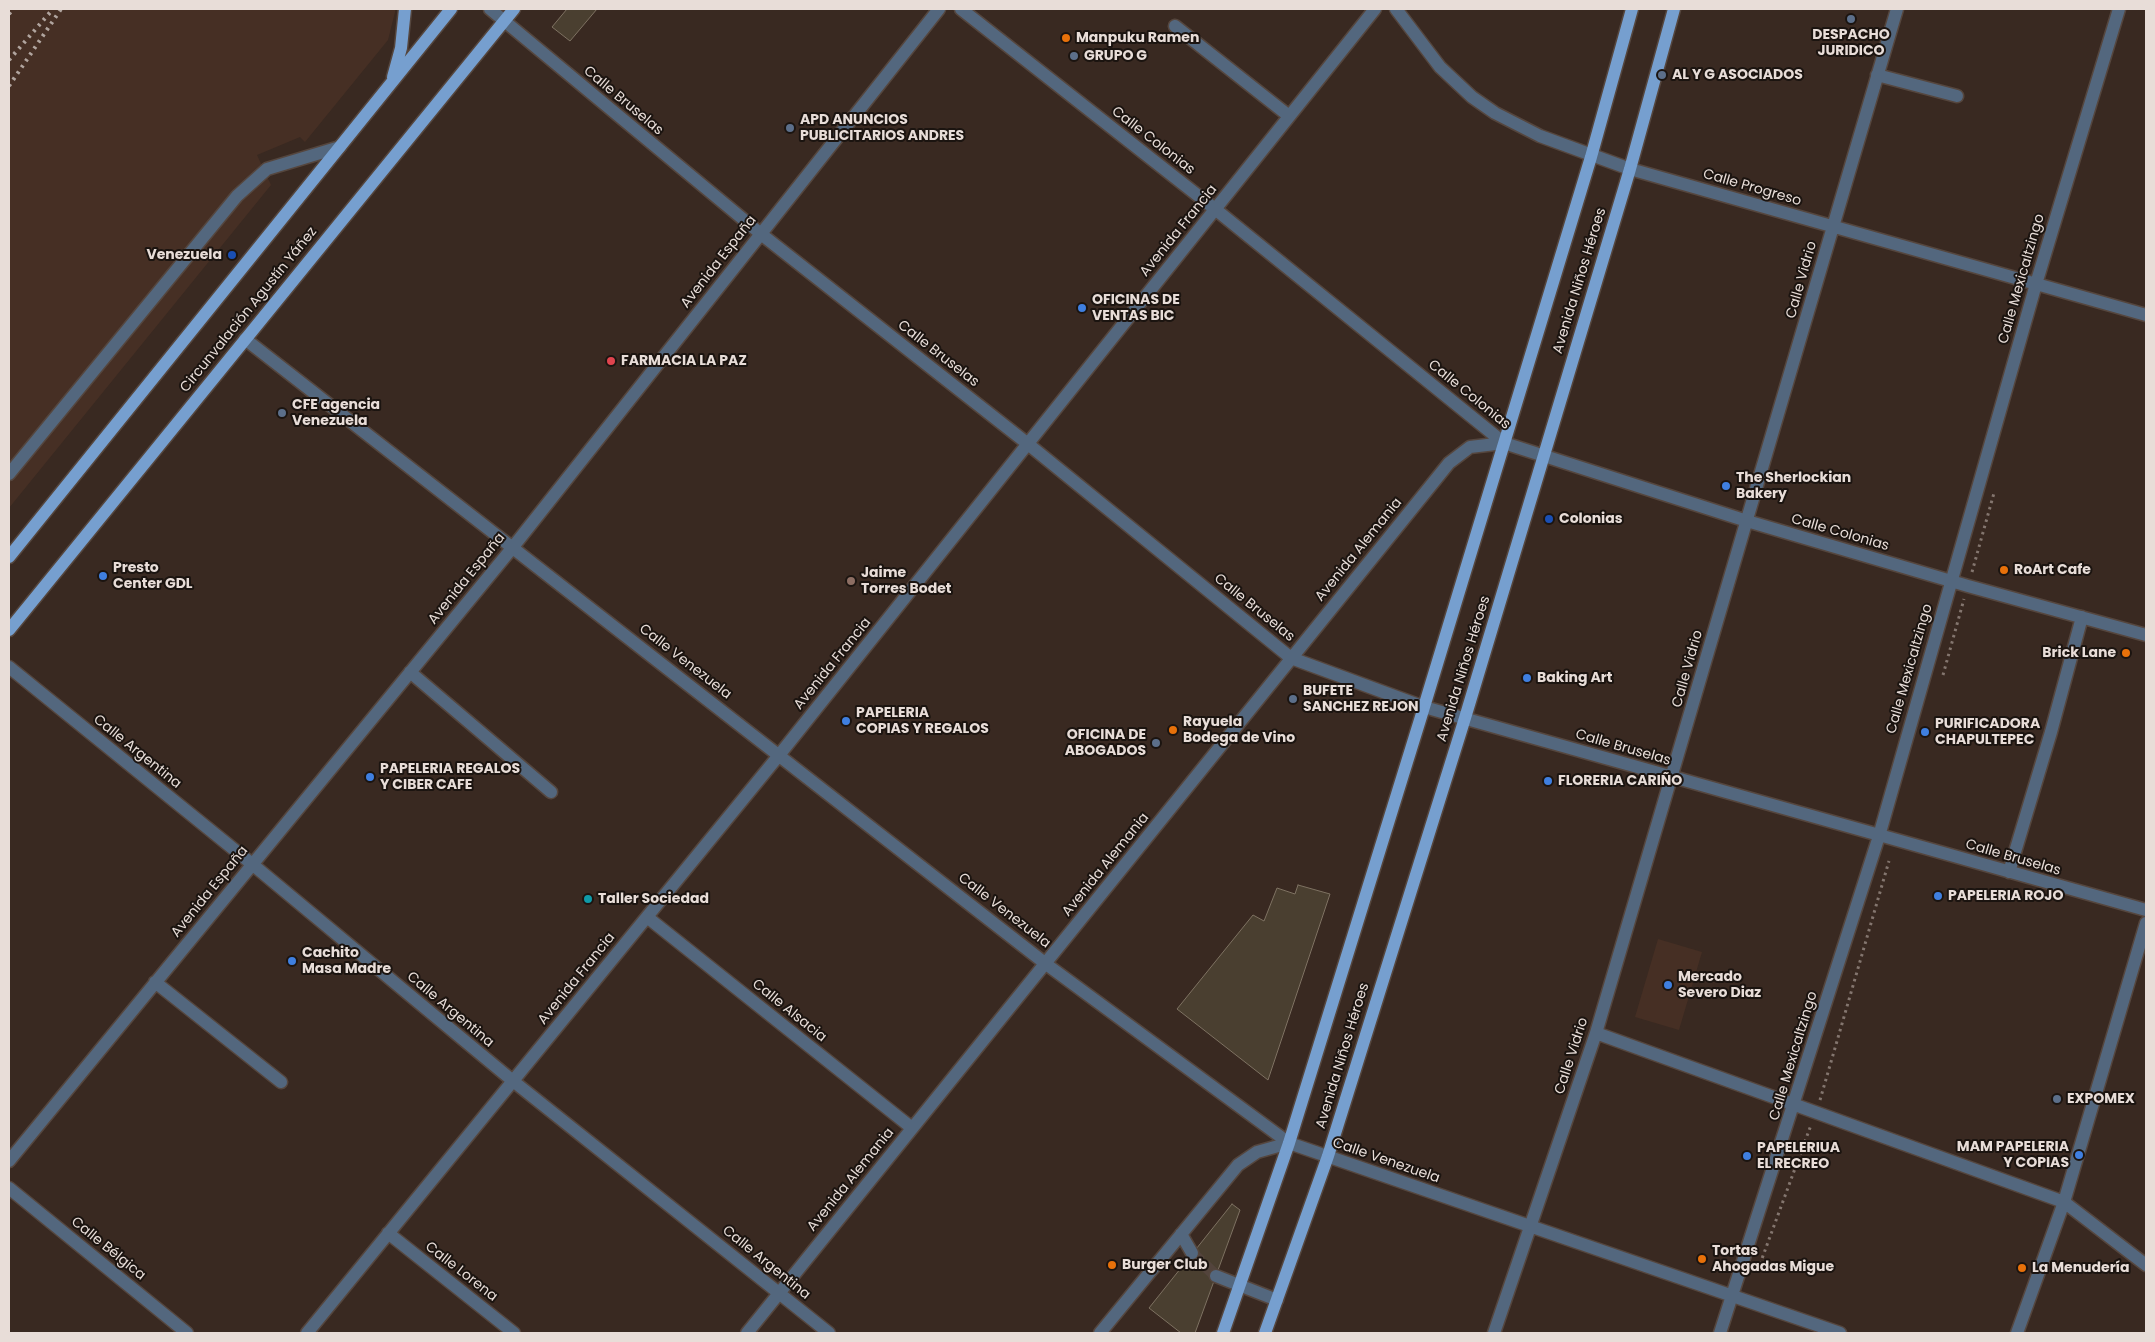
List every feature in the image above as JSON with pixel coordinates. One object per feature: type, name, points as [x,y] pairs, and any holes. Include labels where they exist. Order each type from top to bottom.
[{"type":"main road","points":[[392,82],[401,48],[405,9]]},
{"type":"main road","points":[[9,557],[451,9]]},
{"type":"main road","name":"Circunvalación Agustín Yáñez","points":[[9,630],[514,9]]},
{"type":"main road","name":"Avenida Niños Héroes","points":[[1223,1333],[1289,1143],[1424,707],[1591,157],[1632,9]]},
{"type":"main road","name":"Avenida Niños Héroes","points":[[1265,1333],[1328,1156],[1465,718],[1630,169],[1674,9]]},
{"type":"street","name":"Calle Bruselas","points":[[490,9],[503,22],[761,234],[1028,444],[1291,658],[1424,707],[2146,910]]},
{"type":"street","name":"Avenida España","points":[[9,1161],[513,547],[939,9]]},
{"type":"street","name":"Calle Colonias","points":[[961,9],[1215,209],[1504,443],[1747,521],[1950,581],[2146,635]]},
{"type":"street","name":"Avenida Francia","points":[[307,1333],[780,754],[1375,9]]},
{"type":"street","name":"Calle Progreso","points":[[1396,9],[1440,68],[1472,97],[1495,113],[1540,136],[1591,157],[2146,315]]},
{"type":"street","name":"Calle Vidrio","points":[[1494,1333],[1596,1033],[1897,9]]},
{"type":"street","name":"Calle Mexicaltzingo","points":[[1720,1333],[1795,1104],[1879,836],[2036,284],[2119,9]]},
{"type":"street","points":[[1175,26],[1289,116]]},
{"type":"street","points":[[1877,75],[1957,96]]},
{"type":"street","points":[[9,474],[237,196],[267,169],[340,147]]},
{"type":"street","name":"Calle Venezuela","points":[[245,339],[780,754],[1046,964],[1289,1143],[1840,1333]]},
{"type":"street","name":"Avenida Alemania","points":[[747,1333],[1448,463],[1470,447],[1504,443]]},
{"type":"street","points":[[2009,872],[2051,732],[2082,617]]},
{"type":"street","name":"Calle Argentina","points":[[9,667],[252,864],[513,1081],[829,1333]]},
{"type":"street","points":[[410,672],[551,792]]},
{"type":"street","name":"Calle Alsacia","points":[[647,917],[912,1128]]},
{"type":"street","points":[[2017,1333],[2064,1202],[2146,923]]},
{"type":"street","points":[[155,982],[281,1082]]},
{"type":"street","points":[[1596,1033],[2064,1202],[2146,1265]]},
{"type":"street","points":[[1100,1333],[1238,1165],[1257,1152],[1289,1143]]},
{"type":"street","name":"Calle Bélgica","points":[[9,1188],[187,1333]]},
{"type":"street","name":"Calle Lorena","points":[[388,1233],[514,1333]]},
{"type":"street","points":[[1181,1234],[1192,1253]]},
{"type":"street","points":[[1216,1276],[1277,1300]]},
{"type":"shaded area","points":[[9,9],[395,9],[395,12],[388,40],[305,142],[300,137],[257,155],[271,185],[9,508]]},
{"type":"shaded area","name":"Mercado Severo Diaz","points":[[1658,939],[1702,952],[1679,1030],[1635,1017]]},
{"type":"building","points":[[567,9],[597,9],[570,41],[552,27]]},
{"type":"building","points":[[1298,885],[1330,894],[1268,1080],[1177,1009],[1253,915],[1264,921],[1277,888],[1295,894]]},
{"type":"building","points":[[1232,1204],[1240,1210],[1195,1333],[1181,1333],[1149,1308]]},
{"type":"tunnel","points":[[1192,1253],[1216,1276]]},
{"type":"railway","points":[[9,14],[13,9]]},
{"type":"railway","points":[[9,60],[53,9]]},
{"type":"railway","points":[[9,86],[61,9]]},
{"type":"place","name":"DESPACHO JURIDICO","points":[[1851,19]]},
{"type":"place","name":"Manpuku Ramen","points":[[1066,38]]},
{"type":"place","name":"GRUPO G","points":[[1074,56]]},
{"type":"place","name":"AL Y G ASOCIADOS","points":[[1662,75]]},
{"type":"place","name":"APD ANUNCIOS PUBLICITARIOS ANDRES","points":[[790,128]]},
{"type":"place","name":"Venezuela","points":[[232,255]]},
{"type":"place","name":"OFICINAS DE VENTAS BIC","points":[[1082,308]]},
{"type":"place","name":"FARMACIA LA PAZ","points":[[611,361]]},
{"type":"place","name":"CFE agencia Venezuela","points":[[282,413]]},
{"type":"place","name":"The Sherlockian Bakery","points":[[1726,486]]},
{"type":"place","name":"Colonias","points":[[1549,519]]},
{"type":"place","name":"RoArt Cafe","points":[[2004,570]]},
{"type":"place","name":"Presto Center GDL","points":[[103,576]]},
{"type":"place","name":"Jaime Torres Bodet","points":[[851,581]]},
{"type":"place","name":"Brick Lane","points":[[2126,653]]},
{"type":"place","name":"Baking Art","points":[[1527,678]]},
{"type":"place","name":"BUFETE SANCHEZ REJON","points":[[1293,699]]},
{"type":"place","name":"PAPELERIA COPIAS Y REGALOS","points":[[846,721]]},
{"type":"place","name":"Rayuela Bodega de Vino","points":[[1173,730]]},
{"type":"place","name":"PURIFICADORA CHAPULTEPEC","points":[[1925,732]]},
{"type":"place","name":"OFICINA DE ABOGADOS","points":[[1156,743]]},
{"type":"place","name":"PAPELERIA REGALOS Y CIBER CAFE","points":[[370,777]]},
{"type":"place","name":"FLORERIA CARIÑO","points":[[1548,781]]},
{"type":"place","name":"PAPELERIA ROJO","points":[[1938,896]]},
{"type":"place","name":"Taller Sociedad","points":[[588,899]]},
{"type":"place","name":"Cachito Masa Madre","points":[[292,961]]},
{"type":"place","name":"Mercado Severo Diaz","points":[[1668,985]]},
{"type":"place","name":"EXPOMEX","points":[[2057,1099]]},
{"type":"place","name":"MAM PAPELERIA Y COPIAS","points":[[2079,1155]]},
{"type":"place","name":"PAPELERIUA EL RECREO","points":[[1747,1156]]},
{"type":"place","name":"Tortas Ahogadas Migue","points":[[1702,1259]]},
{"type":"place","name":"Burger Club","points":[[1112,1265]]},
{"type":"place","name":"La Menudería","points":[[2022,1268]]}]
